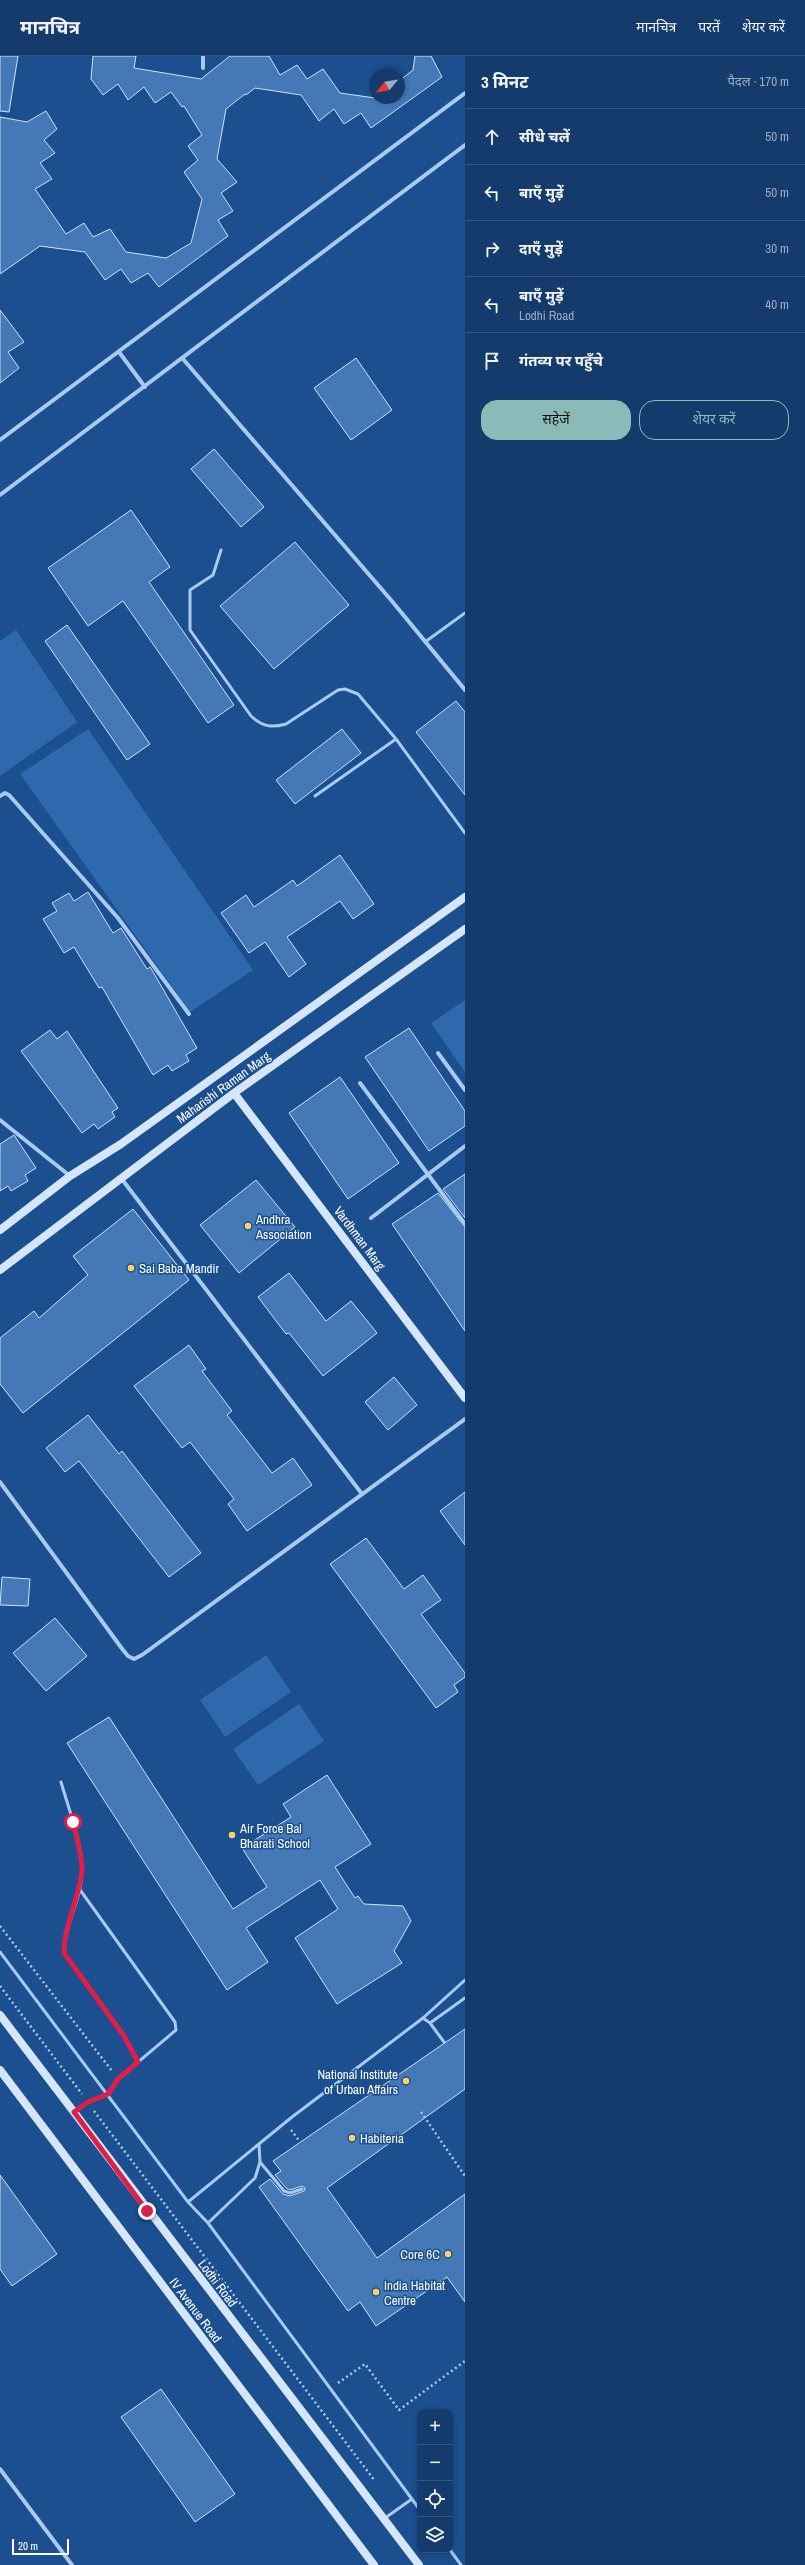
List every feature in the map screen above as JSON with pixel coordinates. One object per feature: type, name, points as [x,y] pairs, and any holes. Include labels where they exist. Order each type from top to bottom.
[{"type":"main road","name":"Maharishi Raman Marg","points":[[0,1230],[70,1176],[121,1144],[465,897]]},
{"type":"main road","name":"Maharishi Raman Marg","points":[[0,1270],[234,1093],[465,929]]},
{"type":"main road","name":"Vardhman Marg","points":[[234,1093],[465,1398]]},
{"type":"main road","name":"Lodhi Road","points":[[0,2015],[419,2565]]},
{"type":"main road","name":"IV Avenue Road","points":[[0,2070],[374,2565]]},
{"type":"street","points":[[203,56],[204,68]]},
{"type":"street","points":[[0,440],[465,93]]},
{"type":"street","points":[[0,495],[183,359],[465,145]]},
{"type":"street","points":[[119,352],[145,387]]},
{"type":"street","points":[[183,359],[465,690]]},
{"type":"street","points":[[0,796],[5,793],[8,796],[118,918],[189,1014]]},
{"type":"street","points":[[438,1053],[465,1090]]},
{"type":"street","points":[[360,1083],[465,1224]]},
{"type":"street","points":[[0,1120],[70,1176]]},
{"type":"street","points":[[371,1218],[427,1173],[465,1146]]},
{"type":"street","points":[[121,1177],[362,1494]]},
{"type":"street","points":[[0,1482],[123,1650],[128,1656],[134,1659],[142,1655],[465,1419]]},
{"type":"street","points":[[0,2469],[72,2565]]},
{"type":"lane","points":[[221,550],[213,575],[190,590],[190,630],[252,716],[260,724],[278,726],[286,724],[331,694],[345,689],[358,694],[396,739],[465,833]]},
{"type":"lane","points":[[425,642],[465,613]]},
{"type":"lane","points":[[315,796],[396,739]]},
{"type":"lane","points":[[61,1782],[73,1822],[82,1870],[64,1940],[64,1953],[124,2036],[138,2062]]},
{"type":"lane","points":[[74,2112],[88,2102],[108,2094],[118,2079],[176,2030],[175,2022],[78,1887]]},
{"type":"lane","points":[[0,1952],[188,2202],[208,2223],[417,2506]]},
{"type":"lane","points":[[188,2202],[259,2144],[423,2018],[465,1980]]},
{"type":"lane","points":[[430,2023],[465,1998]]},
{"type":"lane","points":[[423,2018],[430,2023],[444,2042]]},
{"type":"lane","points":[[208,2223],[255,2178],[260,2162],[259,2144]]},
{"type":"lane","points":[[260,2162],[284,2191],[290,2193],[302,2189]]},
{"type":"lane","points":[[384,2520],[412,2499]]},
{"type":"lane","points":[[452,2553],[461,2565]]},
{"type":"path","points":[[0,1926],[118,2079]]},
{"type":"path","points":[[0,1986],[375,2481]]},
{"type":"path","points":[[421,2112],[465,2176]]},
{"type":"path","points":[[330,2389],[365,2364],[399,2410],[465,2361]]},
{"type":"shaded area","points":[[16,630],[77,722],[0,776],[0,641]]},
{"type":"shaded area","points":[[88,729],[253,970],[190,1012],[20,774]]},
{"type":"shaded area","points":[[465,1000],[465,1072],[431,1023]]},
{"type":"shaded area","points":[[266,1655],[291,1692],[225,1737],[200,1700]]},
{"type":"shaded area","points":[[299,1704],[324,1741],[258,1785],[233,1749]]},
{"type":"building","points":[[0,56],[18,56],[9,112],[0,111]]},
{"type":"building","points":[[93,56],[136,56],[134,68],[201,79],[230,56],[269,56],[280,75],[297,65],[307,79],[323,69],[340,93],[369,97],[369,104],[404,104],[371,128],[361,113],[344,124],[334,109],[319,121],[301,95],[255,88],[246,95],[245,94],[226,109],[217,159],[237,182],[221,193],[233,211],[218,220],[228,236],[159,287],[148,273],[131,283],[121,269],[105,280],[85,252],[40,246],[0,274],[0,117],[27,122],[46,111],[57,129],[44,140],[55,153],[40,163],[52,179],[35,189],[66,234],[84,223],[93,237],[110,229],[126,252],[166,258],[191,243],[202,199],[184,172],[198,160],[188,146],[202,135],[184,106],[182,107],[171,92],[155,103],[144,87],[128,100],[118,84],[103,95],[91,79]]},
{"type":"building","points":[[415,56],[431,56],[442,77],[405,104],[405,76],[413,70]]},
{"type":"building","points":[[0,310],[24,342],[8,352],[19,368],[0,383]]},
{"type":"building","points":[[356,358],[392,410],[351,440],[314,388]]},
{"type":"building","points":[[214,449],[264,507],[241,527],[191,469]]},
{"type":"building","points":[[131,510],[170,567],[149,582],[234,705],[208,723],[123,601],[88,626],[48,568]]},
{"type":"building","points":[[295,542],[349,605],[274,669],[220,606]]},
{"type":"building","points":[[67,625],[150,744],[127,760],[45,641]]},
{"type":"building","points":[[456,701],[465,712],[465,795],[416,732]]},
{"type":"building","points":[[342,729],[361,753],[295,804],[276,780]]},
{"type":"building","points":[[340,855],[374,904],[353,919],[340,901],[287,937],[306,964],[289,977],[265,942],[249,953],[221,913],[246,895],[254,907],[293,880],[297,886]]},
{"type":"building","points":[[88,892],[113,933],[121,928],[147,969],[150,967],[197,1048],[186,1055],[189,1061],[172,1071],[168,1065],[153,1075],[102,987],[99,988],[74,947],[64,953],[43,919],[57,911],[52,903],[69,893],[74,901]]},
{"type":"building","points":[[409,1028],[465,1111],[465,1126],[429,1151],[365,1057]]},
{"type":"building","points":[[50,1030],[57,1039],[67,1031],[118,1108],[112,1112],[115,1117],[98,1129],[94,1124],[82,1133],[21,1051]]},
{"type":"building","points":[[340,1077],[399,1163],[348,1199],[289,1113]]},
{"type":"building","points":[[14,1135],[36,1168],[25,1175],[28,1181],[11,1191],[8,1186],[0,1191],[0,1144]]},
{"type":"building","points":[[465,1174],[465,1218],[443,1189]]},
{"type":"building","name":"Andhra Association","points":[[256,1180],[295,1227],[239,1273],[200,1225]]},
{"type":"building","points":[[438,1193],[465,1227],[465,1331],[392,1224]]},
{"type":"building","points":[[133,1209],[189,1280],[23,1413],[0,1384],[0,1338],[34,1311],[39,1318],[88,1275],[73,1256]]},
{"type":"building","points":[[289,1273],[326,1321],[351,1301],[377,1333],[323,1376],[289,1333],[286,1334],[258,1297]]},
{"type":"building","points":[[189,1345],[206,1369],[202,1371],[232,1411],[227,1415],[272,1473],[293,1458],[312,1485],[247,1531],[228,1504],[234,1499],[190,1442],[182,1448],[134,1386]]},
{"type":"building","points":[[394,1377],[417,1405],[388,1430],[365,1402]]},
{"type":"building","points":[[88,1415],[119,1454],[122,1451],[201,1553],[169,1577],[79,1461],[65,1472],[46,1448]]},
{"type":"building","points":[[465,1492],[465,1545],[440,1511]]},
{"type":"building","points":[[366,1538],[404,1589],[423,1575],[441,1600],[421,1614],[465,1673],[465,1677],[454,1685],[458,1692],[436,1708],[330,1564]]},
{"type":"building","points":[[2,1577],[30,1579],[28,1606],[0,1605]]},
{"type":"building","points":[[55,1618],[87,1656],[46,1691],[13,1653]]},
{"type":"building","points":[[109,1717],[233,1909],[267,1887],[242,1848],[291,1817],[283,1804],[327,1775],[371,1844],[335,1867],[355,1898],[358,1896],[364,1904],[403,1906],[411,1921],[394,1951],[402,1963],[337,2004],[295,1938],[338,1909],[320,1880],[246,1928],[268,1962],[227,1990],[67,1743]]},
{"type":"building","points":[[465,2029],[465,2089],[327,2188],[377,2258],[465,2194],[465,2302],[447,2277],[376,2326],[360,2302],[348,2311],[259,2187],[270,2179],[283,2194],[290,2196],[304,2191],[305,2188],[302,2186],[290,2190],[286,2188],[275,2175],[281,2171],[273,2161]]},
{"type":"building","points":[[0,2175],[57,2254],[12,2286],[0,2269]]},
{"type":"building","points":[[161,2389],[235,2494],[195,2522],[121,2417]]},
{"type":"place","name":"Andhra Association","points":[[248,1226]]},
{"type":"place","name":"Sai Baba Mandir","points":[[131,1268]]},
{"type":"place","name":"Air Force Bal Bharati School","points":[[232,1835]]},
{"type":"place","name":"National Institute of Urban Affairs","points":[[406,2081]]},
{"type":"place","name":"Habiteria","points":[[352,2138]]},
{"type":"place","name":"Core 6C","points":[[448,2254]]},
{"type":"place","name":"India Habitat Centre","points":[[376,2292]]},
{"type":"route","points":[[73,1822],[82,1870],[75,1905],[64,1940],[64,1953],[124,2036],[138,2062],[118,2079],[108,2094],[88,2102],[74,2112],[147,2211]]}]
